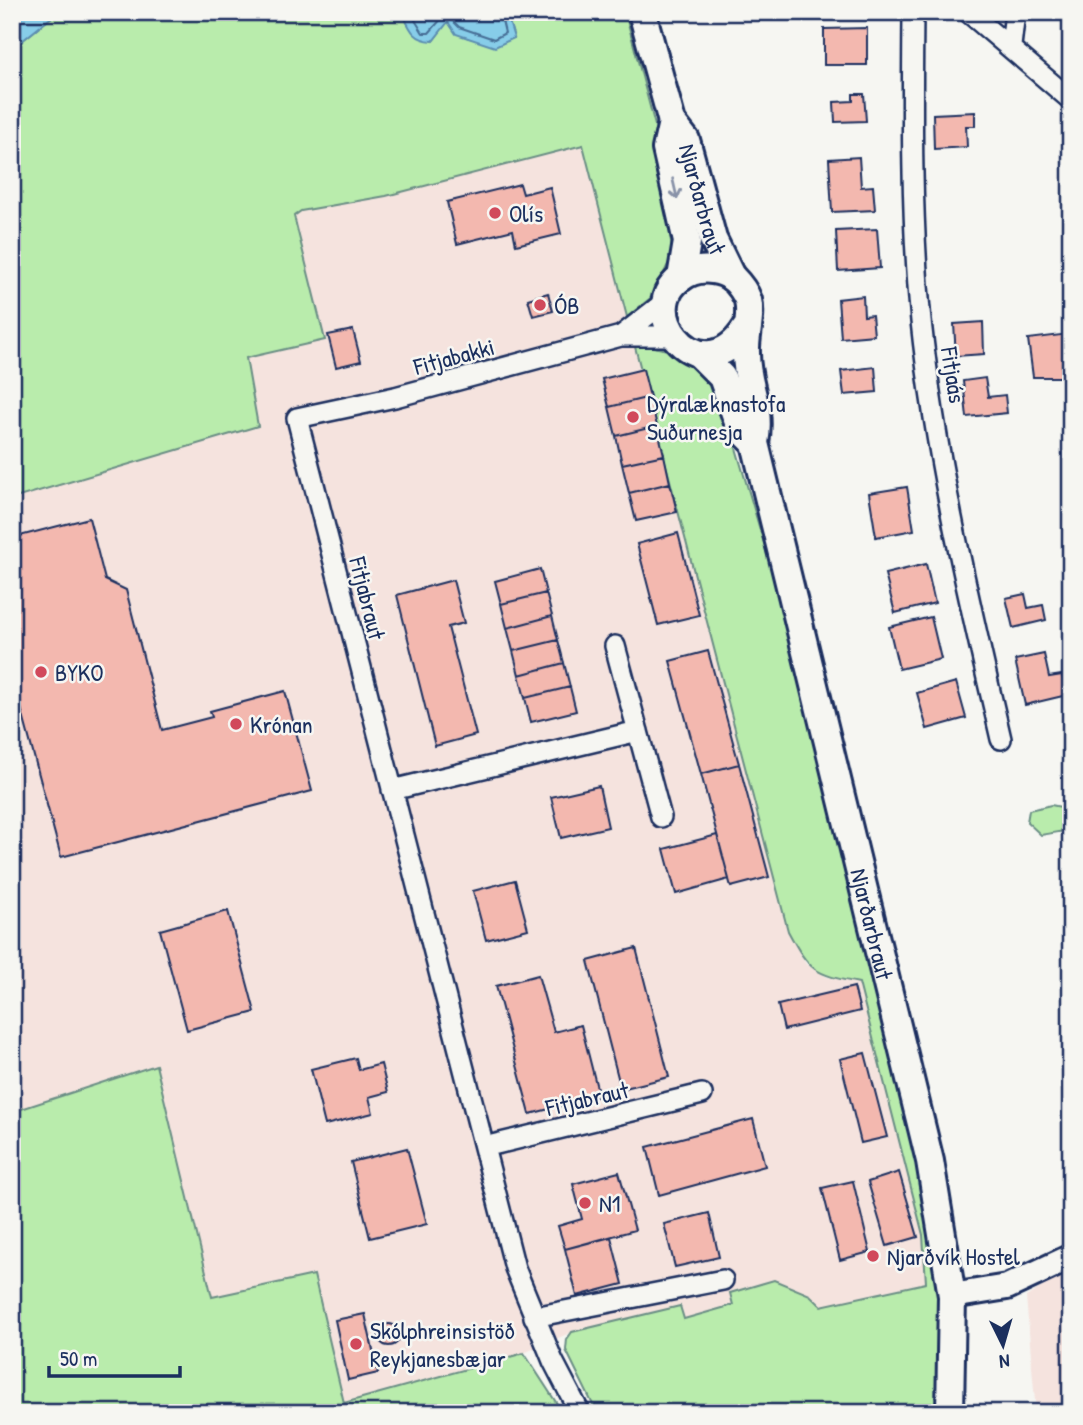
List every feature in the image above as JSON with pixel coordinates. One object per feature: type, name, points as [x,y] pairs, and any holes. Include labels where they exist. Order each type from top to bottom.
[{"type":"main road","name":"Njarðarbraut","points":[[642,12],[672,122],[686,140],[713,239],[732,278],[742,288],[748,300],[746,358],[760,421],[755,443],[930,1161],[952,1296],[950,1413]]},
{"type":"main road","name":"Njarðarbraut","points":[[666,301],[681,278],[687,242],[666,149],[672,122]]},
{"type":"main road","name":"Njarðarbraut","points":[[681,278],[706,269],[732,278]]},
{"type":"main road","points":[[666,301],[667,326],[672,336]]},
{"type":"main road","points":[[699,354],[714,354],[727,349],[746,328]]},
{"type":"main road","name":"Njarðarbraut","points":[[672,336],[680,345],[699,354],[722,377],[740,428],[755,443]]},
{"type":"street","name":"Fitjaás","points":[[913,12],[912,146],[921,320],[952,524],[1001,739]]},
{"type":"street","points":[[968,12],[1071,100]]},
{"type":"street","points":[[1011,46],[1015,12]]},
{"type":"street","name":"Fitjabakki","points":[[621,336],[666,301]]},
{"type":"street","name":"Fitjabakki","points":[[297,418],[395,397],[621,336],[672,336]]},
{"type":"street","name":"Fitjabraut","points":[[297,418],[515,1268],[534,1317],[580,1413]]},
{"type":"street","points":[[615,646],[661,817]]},
{"type":"street","points":[[392,790],[638,732]]},
{"type":"street","name":"Fitjabraut","points":[[484,1147],[702,1094]]},
{"type":"street","points":[[952,1296],[1007,1287],[1071,1257]]},
{"type":"street","points":[[534,1317],[723,1280]]},
{"type":"shaded area","points":[[583,145],[788,931],[806,964],[827,977],[859,983],[923,1235],[926,1283],[821,1306],[810,1295],[734,1305],[683,1320],[679,1306],[572,1332],[524,1353],[344,1403],[314,1275],[212,1298],[156,1065],[12,1112],[12,499],[258,426],[246,358],[325,340],[297,236],[294,216],[301,211],[386,196]]},
{"type":"shaded area","points":[[1071,1269],[1071,1413],[1036,1413],[1026,1297]]},
{"type":"green space","points":[[58,12],[402,12],[408,24],[433,41],[448,21],[454,29],[468,38],[514,38],[506,12],[625,12],[663,156],[664,197],[673,254],[653,296],[627,317],[583,145],[386,196],[301,211],[294,216],[325,340],[246,358],[258,426],[12,499],[12,49]]},
{"type":"green space","points":[[634,343],[677,352],[704,374],[726,414],[800,666],[923,1164],[943,1290],[943,1413],[597,1413],[566,1350],[567,1339],[572,1332],[680,1306],[684,1319],[733,1305],[730,1293],[774,1280],[810,1295],[821,1306],[926,1283],[923,1235],[859,983],[832,977],[815,969],[802,955],[788,931]]},
{"type":"green space","points":[[1051,805],[1071,809],[1071,834],[1064,831],[1041,835],[1027,822],[1029,810]]},
{"type":"green space","points":[[156,1065],[212,1297],[314,1275],[344,1403],[524,1353],[563,1413],[12,1413],[12,1112]]},
{"type":"water","points":[[12,12],[58,12],[12,49]]},
{"type":"water","points":[[402,12],[506,12],[514,38],[495,47],[456,34],[448,22],[433,41],[426,40],[413,32]]},
{"type":"building","points":[[867,28],[867,65],[824,65],[824,29]]},
{"type":"building","points":[[853,94],[864,94],[866,121],[835,122],[834,102],[853,101]]},
{"type":"building","points":[[975,112],[975,126],[966,126],[967,147],[934,149],[933,114]]},
{"type":"building","points":[[859,157],[861,187],[873,186],[875,210],[832,212],[829,159]]},
{"type":"building","points":[[520,184],[523,194],[550,187],[561,234],[516,245],[513,230],[457,244],[447,202]]},
{"type":"building","points":[[877,229],[880,268],[838,271],[836,231]]},
{"type":"building","points":[[548,293],[553,311],[533,316],[528,299]]},
{"type":"building","points":[[863,296],[864,316],[872,315],[874,335],[841,338],[838,299]]},
{"type":"building","points":[[983,322],[984,354],[956,356],[954,324]]},
{"type":"building","points":[[353,330],[361,361],[336,367],[328,335]]},
{"type":"building","points":[[1069,334],[1071,377],[1033,377],[1028,339]]},
{"type":"building","points":[[875,367],[877,392],[844,395],[841,371]]},
{"type":"building","points":[[643,369],[650,397],[609,407],[602,379]]},
{"type":"building","points":[[985,378],[988,397],[1005,395],[1007,413],[967,417],[963,381]]},
{"type":"building","name":"Dýralæknastofa Suðurnesja","points":[[650,397],[657,426],[616,436],[609,407]]},
{"type":"building","points":[[657,426],[664,455],[622,464],[616,436]]},
{"type":"building","points":[[664,455],[670,483],[629,493],[622,464]]},
{"type":"building","points":[[670,483],[677,512],[636,521],[629,493]]},
{"type":"building","points":[[907,487],[914,530],[876,537],[869,493]]},
{"type":"building","points":[[89,518],[105,580],[126,590],[162,730],[212,717],[210,711],[285,691],[312,791],[61,857],[21,708],[12,710],[12,538]]},
{"type":"building","points":[[678,533],[699,615],[658,625],[637,544]]},
{"type":"building","points":[[926,564],[935,603],[895,613],[885,574]]},
{"type":"building","points":[[540,569],[546,593],[501,604],[495,581]]},
{"type":"building","points":[[453,580],[464,623],[448,627],[476,735],[435,746],[397,595]]},
{"type":"building","points":[[546,593],[552,616],[507,628],[501,604]]},
{"type":"building","points":[[1025,594],[1028,608],[1043,605],[1046,620],[1013,628],[1006,598]]},
{"type":"building","points":[[552,616],[558,640],[513,651],[507,628]]},
{"type":"building","points":[[931,617],[941,659],[899,669],[889,627]]},
{"type":"building","points":[[558,640],[564,663],[519,675],[513,651]]},
{"type":"building","points":[[708,651],[739,764],[701,774],[670,661]]},
{"type":"building","points":[[1044,654],[1049,677],[1062,675],[1067,695],[1025,705],[1015,660]]},
{"type":"building","points":[[564,663],[570,687],[525,698],[519,675]]},
{"type":"building","points":[[956,682],[966,718],[927,729],[917,693]]},
{"type":"building","points":[[570,687],[576,711],[531,722],[525,698]]},
{"type":"building","points":[[739,764],[769,877],[731,887],[701,774]]},
{"type":"building","points":[[599,786],[608,827],[561,838],[551,797]]},
{"type":"building","points":[[717,835],[729,879],[676,894],[664,849]]},
{"type":"building","points":[[515,880],[528,929],[486,940],[473,891]]},
{"type":"building","points":[[228,911],[255,1012],[187,1030],[160,930]]},
{"type":"building","points":[[636,948],[669,1077],[621,1089],[588,961]]},
{"type":"building","points":[[538,975],[554,1032],[581,1025],[599,1096],[530,1114],[496,986]]},
{"type":"building","points":[[854,987],[860,1011],[784,1030],[778,1005]]},
{"type":"building","points":[[865,1053],[887,1137],[861,1143],[840,1059]]},
{"type":"building","points":[[356,1058],[359,1070],[381,1064],[388,1092],[369,1097],[373,1113],[325,1125],[311,1069]]},
{"type":"building","points":[[753,1119],[765,1166],[659,1195],[647,1147]]},
{"type":"building","points":[[407,1148],[427,1224],[370,1238],[351,1162]]},
{"type":"building","points":[[619,1172],[635,1230],[565,1249],[558,1226],[582,1219],[573,1184]]},
{"type":"building","points":[[899,1172],[918,1237],[887,1246],[868,1182]]},
{"type":"building","points":[[853,1181],[870,1252],[840,1260],[822,1188]]},
{"type":"building","points":[[709,1213],[719,1257],[675,1267],[664,1224]]},
{"type":"building","points":[[611,1237],[623,1284],[577,1296],[565,1249]]},
{"type":"building","name":"Skólphreinsistöð Reykjanesbæjar","points":[[365,1314],[378,1373],[348,1380],[335,1320]]},
{"type":"building","points":[[389,1324],[397,1327],[400,1335],[397,1343],[389,1346],[381,1343],[378,1335],[381,1327]]},
{"type":"place","name":"Olís","points":[[495,213]]},
{"type":"place","name":"ÓB","points":[[540,305]]},
{"type":"place","name":"Dýralæknastofa Suðurnesja","points":[[633,417]]},
{"type":"place","name":"BYKO","points":[[41,672]]},
{"type":"place","name":"Krónan","points":[[236,724]]},
{"type":"place","name":"N1","points":[[585,1203]]},
{"type":"place","name":"Njarðvík Hostel","points":[[873,1256]]},
{"type":"place","name":"Skólphreinsistöð Reykjanesbæjar","points":[[356,1344]]}]
